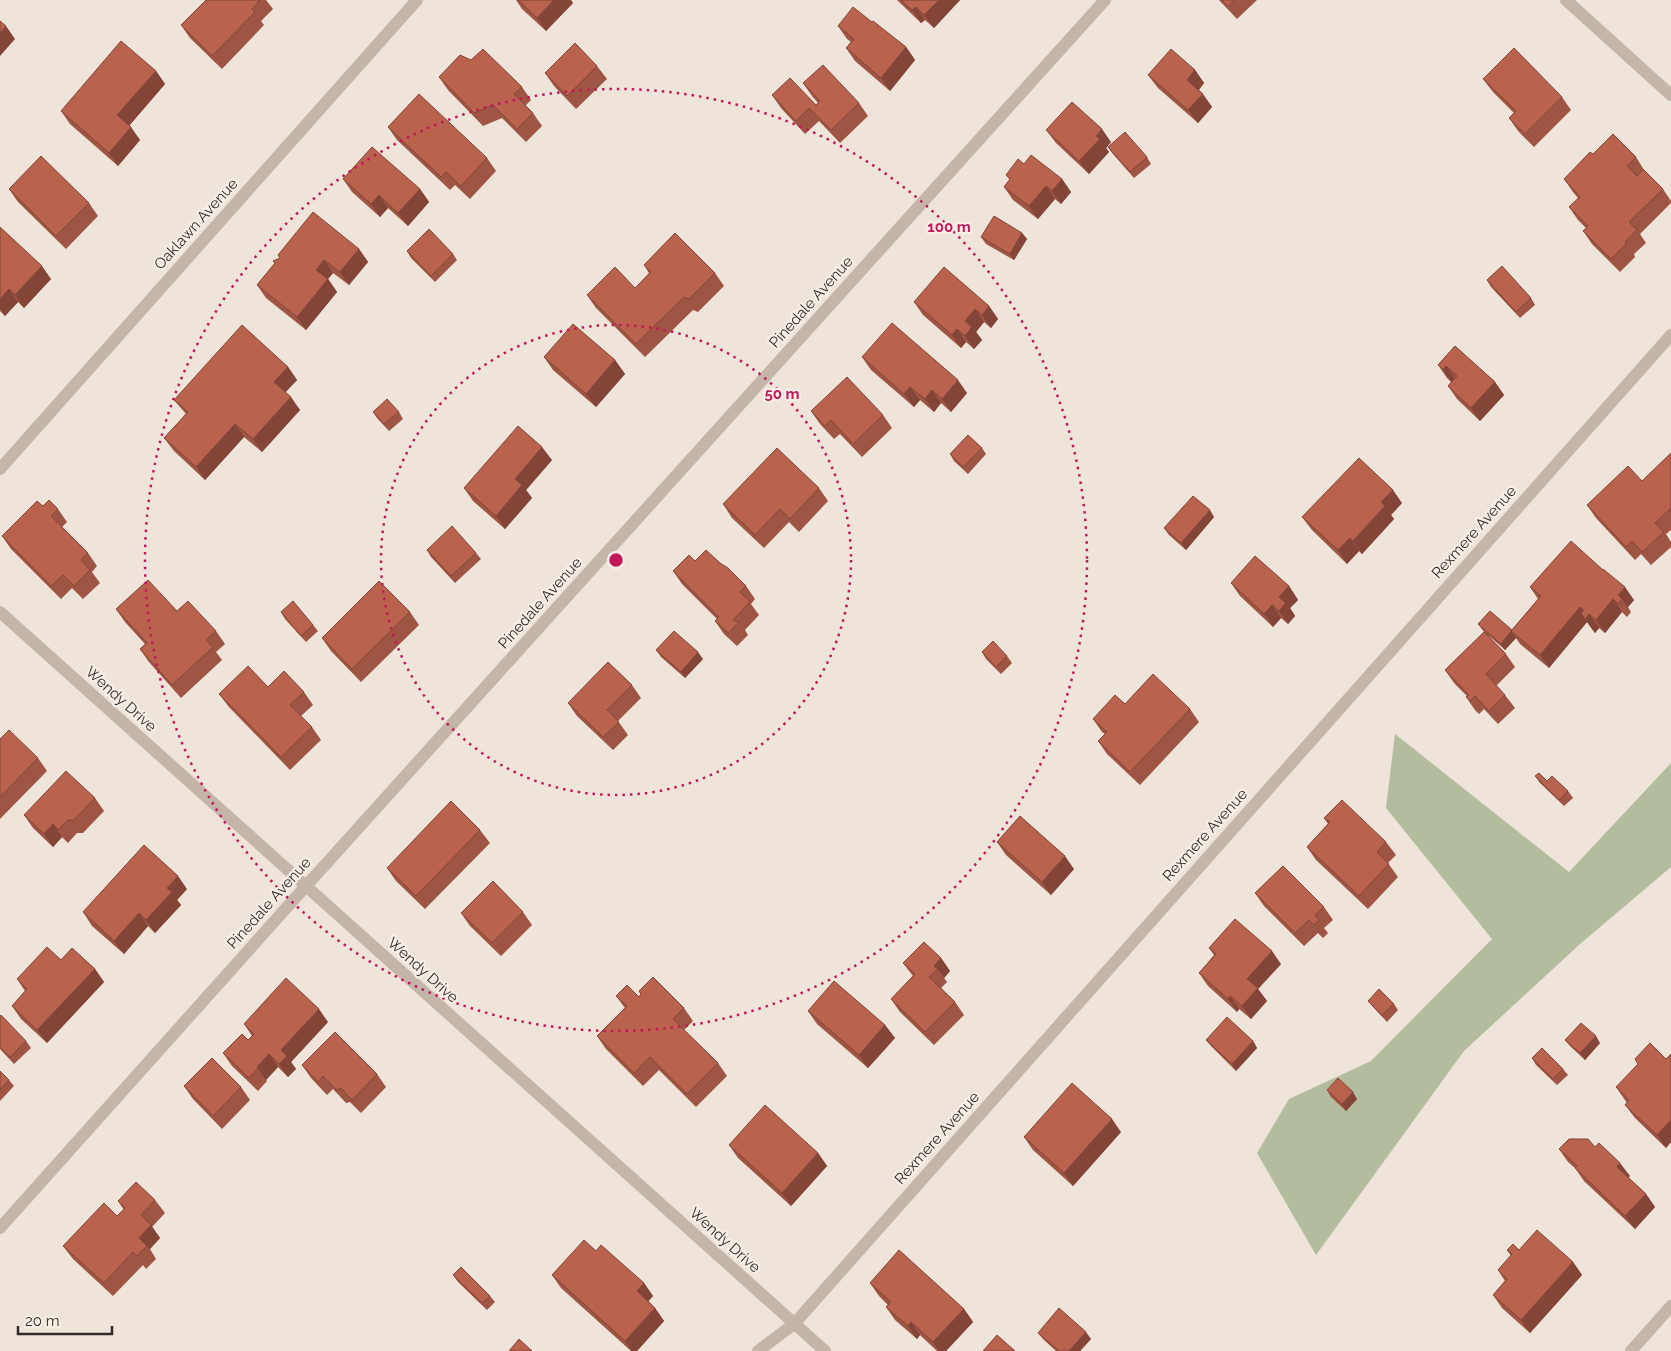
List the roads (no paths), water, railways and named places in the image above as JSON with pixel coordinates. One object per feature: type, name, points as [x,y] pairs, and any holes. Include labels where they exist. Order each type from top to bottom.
[{"type":"street","name":"Oaklawn Avenue","points":[[0,469],[417,0]]},
{"type":"street","name":"Pinedale Avenue","points":[[0,1228],[1105,0]]},
{"type":"street","points":[[1566,0],[1671,95]]},
{"type":"street","name":"Rexmere Avenue","points":[[758,1351],[794,1324],[1671,334]]},
{"type":"street","name":"Wendy Drive","points":[[0,612],[825,1351]]},
{"type":"street","points":[[1631,1351],[1671,1306]]}]
